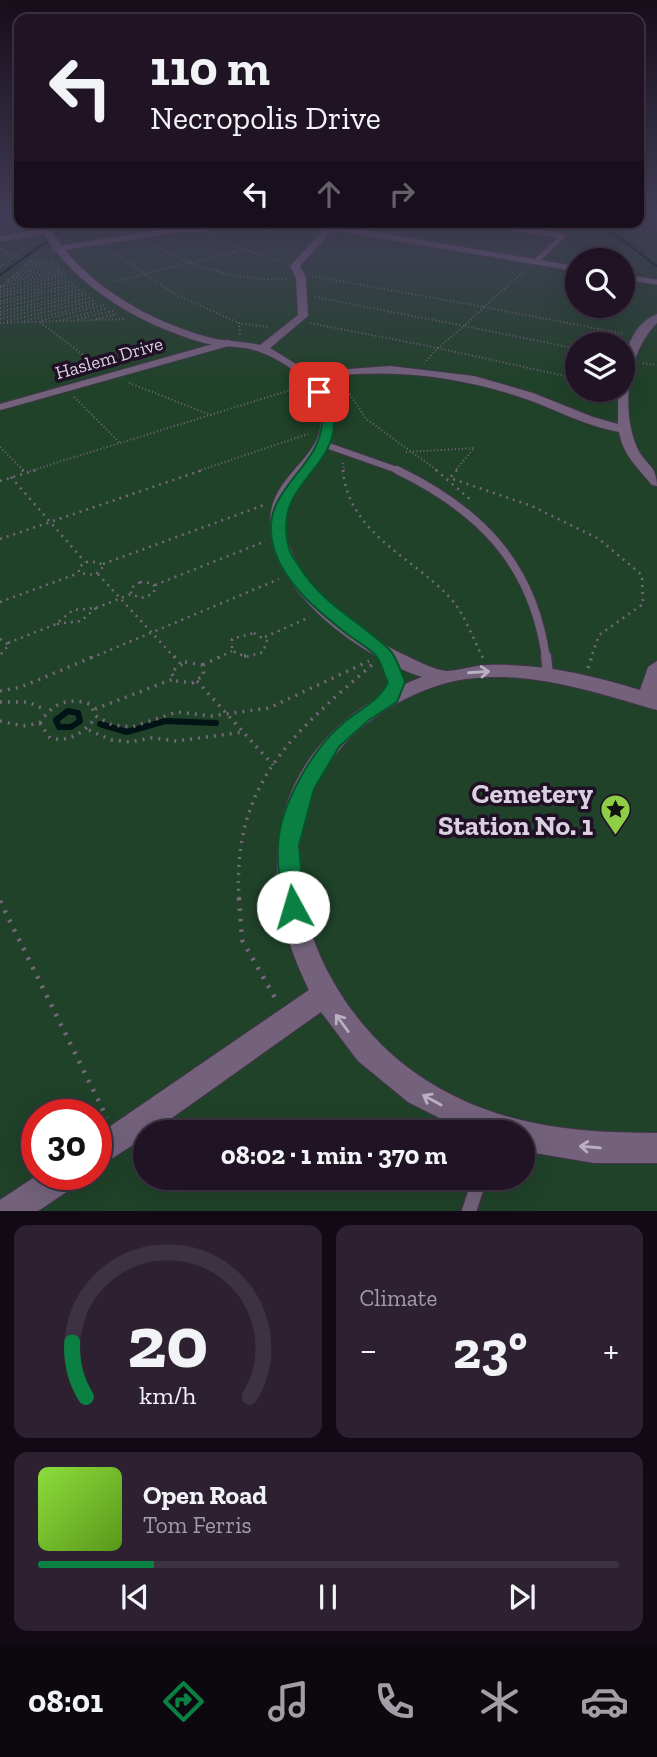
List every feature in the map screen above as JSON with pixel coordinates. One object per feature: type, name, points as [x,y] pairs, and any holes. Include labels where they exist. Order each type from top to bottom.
[{"type":"street","points":[[74,273],[91,290],[205,339],[262,349],[309,379],[323,401],[328,427],[323,444],[279,510],[278,536],[294,573],[326,610],[384,654],[419,671],[444,677]]},
{"type":"street","points":[[262,349],[289,330],[303,316],[298,273]]},
{"type":"street","points":[[657,317],[639,337],[624,370],[625,429],[631,449],[657,482]]},
{"type":"street","points":[[309,379],[338,370],[377,367],[417,370],[494,384],[593,424],[625,429]]},
{"type":"street","points":[[384,654],[396,674],[391,697]]},
{"type":"street","points":[[474,1120],[434,1102],[384,1069],[347,1030],[324,995],[306,954],[293,907],[288,845],[291,826],[308,780],[326,751],[347,728],[391,697],[444,677],[485,672],[548,674],[584,681],[652,701],[657,667]]},
{"type":"street","points":[[112,1143],[324,995]]},
{"type":"street","points":[[535,1138],[583,1147],[656,1151]]},
{"type":"street","points":[[11,1211],[42,1190]]},
{"type":"lane","points":[[635,278],[657,282]]},
{"type":"lane","name":"Haslem Drive","points":[[0,407],[228,343]]},
{"type":"lane","points":[[323,444],[349,451],[428,483],[473,518],[502,550],[530,592],[543,634],[548,674]]},
{"type":"lane","points":[[469,1211],[476,1190]]},
{"type":"path","points":[[0,305],[5,283],[17,273]]},
{"type":"path","points":[[14,275],[19,273]]},
{"type":"path","points":[[9,279],[20,273]]},
{"type":"path","points":[[5,283],[22,273]]},
{"type":"path","points":[[0,305],[34,273]]},
{"type":"path","points":[[142,273],[174,294],[239,323],[289,330]]},
{"type":"path","points":[[0,305],[91,290],[155,273]]},
{"type":"path","points":[[217,273],[267,281],[296,273]]},
{"type":"path","points":[[301,273],[639,337]]},
{"type":"path","points":[[417,370],[523,273]]},
{"type":"path","points":[[0,305],[75,279]]},
{"type":"path","points":[[0,305],[80,283]]},
{"type":"path","points":[[0,305],[91,290]]},
{"type":"path","points":[[0,305],[91,290]]},
{"type":"path","points":[[302,295],[565,346]]},
{"type":"path","points":[[0,305],[103,298]]},
{"type":"path","points":[[17,322],[107,301]]},
{"type":"path","points":[[36,322],[111,303]]},
{"type":"path","points":[[0,305],[17,322],[153,317]]},
{"type":"path","points":[[54,321],[116,306]]},
{"type":"path","points":[[72,321],[121,309]]},
{"type":"path","points":[[89,320],[126,311]]},
{"type":"path","points":[[297,321],[565,376]]},
{"type":"path","points":[[228,343],[242,333],[239,323]]},
{"type":"path","points":[[338,370],[346,393],[382,432],[406,452],[450,478],[532,506],[600,539],[642,575],[643,604],[599,635],[584,681]]},
{"type":"path","points":[[0,481],[309,379]]},
{"type":"path","points":[[65,388],[121,443]]},
{"type":"path","points":[[0,539],[328,427]]},
{"type":"path","points":[[0,447],[25,473]]},
{"type":"path","points":[[406,452],[474,449],[450,478]]},
{"type":"path","points":[[349,451],[342,464],[344,486],[358,517],[452,599],[485,661],[485,672]]},
{"type":"path","points":[[11,477],[86,562],[103,564],[285,498]]},
{"type":"path","points":[[450,478],[472,500],[473,518]]},
{"type":"path","points":[[131,594],[130,590],[135,584],[146,582],[155,585],[278,536]]},
{"type":"path","points":[[79,573],[79,567],[86,562]]},
{"type":"path","points":[[0,602],[79,573],[88,576],[98,574],[103,570],[103,564]]},
{"type":"path","points":[[0,691],[21,687],[294,573]]},
{"type":"path","points":[[98,574],[180,663]]},
{"type":"path","points":[[56,624],[73,610],[96,608],[131,594],[149,596],[155,592],[155,585]]},
{"type":"path","points":[[0,639],[8,643],[56,624],[81,621],[96,608]]},
{"type":"path","points":[[264,638],[326,610]]},
{"type":"path","points":[[232,651],[232,639],[242,634],[254,633],[264,638]]},
{"type":"path","points":[[173,679],[173,668],[180,663],[194,662],[202,665],[232,651],[246,657],[258,655],[266,649],[264,638]]},
{"type":"path","points":[[0,655],[8,649],[8,643]]},
{"type":"path","points":[[96,716],[112,725],[132,727],[177,712],[212,716],[269,708],[384,654]]},
{"type":"path","points":[[287,1019],[242,940],[237,862],[257,788],[273,765],[299,729],[384,654]]},
{"type":"path","points":[[95,709],[173,679],[186,684],[197,681],[204,675],[202,665]]},
{"type":"path","points":[[197,681],[229,713],[243,733],[273,765]]},
{"type":"path","points":[[40,723],[46,710],[73,700],[90,704],[95,709],[96,716],[89,730]]},
{"type":"path","points":[[0,702],[29,702],[46,710]]},
{"type":"path","points":[[0,721],[23,726],[40,723]]},
{"type":"path","points":[[40,723],[46,735],[62,739],[89,730],[111,740],[130,742],[151,738],[198,739],[243,733]]},
{"type":"path","points":[[0,901],[86,1099]]},
{"type":"green space","points":[[0,273],[565,273],[565,318],[635,318],[635,273],[657,273],[657,1211],[0,1211]]},
{"type":"waterway","points":[[0,275],[3,273]]},
{"type":"waterway","points":[[68,711],[78,713],[80,721],[71,727],[59,727],[56,720],[68,711]]},
{"type":"waterway","points":[[100,724],[127,732],[165,721],[216,723]]},
{"type":"place","name":"Cemetery Station No. 1","points":[[616,836]]},
{"type":"route","points":[[293,907],[288,845],[297,806],[311,772],[347,728],[391,697],[396,682],[396,674],[384,654],[326,610],[302,585],[281,548],[278,536],[279,510],[292,486],[319,453],[326,436],[327,410],[319,392]]}]
